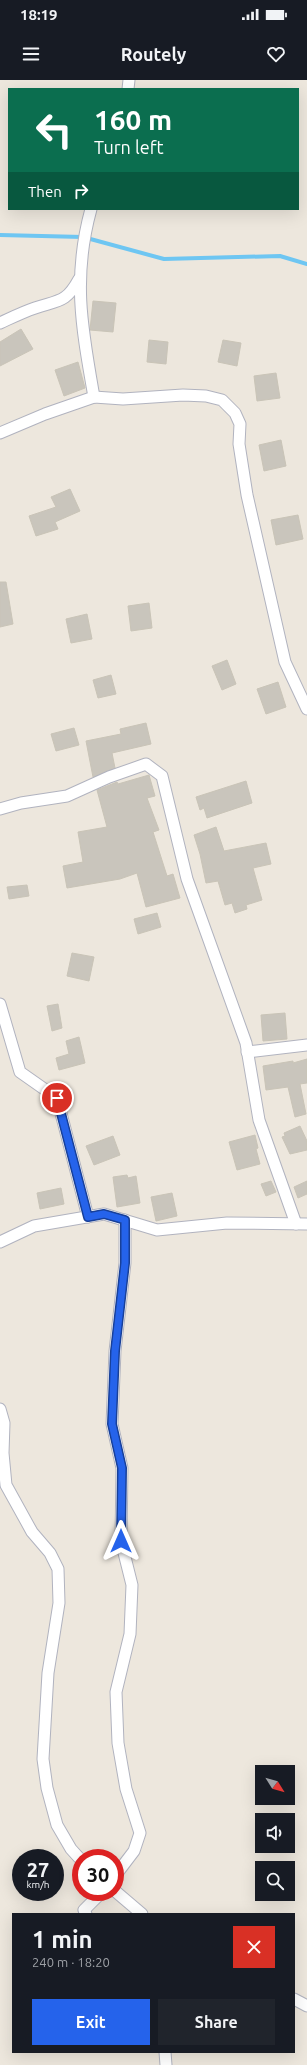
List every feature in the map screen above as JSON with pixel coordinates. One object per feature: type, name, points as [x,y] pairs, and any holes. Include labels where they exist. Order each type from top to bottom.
[{"type":"street","points":[[91,210],[79,278],[84,344],[94,398]]},
{"type":"street","points":[[0,323],[34,308],[60,302],[73,290],[79,278]]},
{"type":"street","points":[[0,434],[45,414],[94,398],[123,399],[183,395],[206,396],[222,400],[235,413],[240,424],[239,444],[247,495],[285,662],[307,709]]},
{"type":"street","points":[[0,809],[21,803],[67,796],[108,777],[146,764],[162,776],[187,879],[247,1052],[259,1120],[301,1224],[227,1223],[157,1230],[104,1214],[34,1226],[0,1242]]},
{"type":"street","points":[[0,1004],[20,1072],[57,1098],[88,1217]]},
{"type":"street","points":[[247,1052],[307,1045]]},
{"type":"street","points":[[124,1864],[134,1851],[140,1833],[126,1789],[118,1743],[116,1692],[130,1634],[132,1585],[121,1541],[122,1468],[112,1424],[115,1351],[125,1263],[125,1220]]},
{"type":"street","points":[[0,1409],[4,1423],[2,1453],[6,1485],[32,1532],[50,1553],[58,1569],[59,1603],[48,1673],[43,1759],[47,1788],[57,1825],[72,1850]]},
{"type":"street","points":[[124,1899],[141,1913]]},
{"type":"street","points":[[86,1913],[84,1910],[93,1901]]},
{"type":"street","points":[[295,2000],[307,2006]]},
{"type":"street","points":[[165,2053],[166,2065]]},
{"type":"building","points":[[93,301],[116,303],[113,332],[90,330]]},
{"type":"building","points":[[21,329],[33,349],[0,366],[0,342]]},
{"type":"building","points":[[149,340],[168,342],[166,364],[147,362]]},
{"type":"building","points":[[223,340],[241,343],[237,366],[218,362]]},
{"type":"building","points":[[78,362],[85,388],[64,396],[55,370]]},
{"type":"building","points":[[276,373],[280,398],[257,401],[254,376]]},
{"type":"building","points":[[281,440],[286,466],[264,471],[259,445]]},
{"type":"building","points":[[70,489],[80,511],[55,522],[58,529],[36,536],[29,516],[56,507],[51,497]]},
{"type":"building","points":[[298,515],[303,539],[276,545],[271,520]]},
{"type":"building","points":[[0,582],[6,582],[13,624],[0,627]]},
{"type":"building","points":[[149,603],[152,628],[131,631],[128,606]]},
{"type":"building","points":[[87,614],[92,639],[71,643],[66,619]]},
{"type":"building","points":[[227,660],[236,684],[222,690],[212,666]]},
{"type":"building","points":[[111,675],[116,694],[98,698],[93,680]]},
{"type":"building","points":[[278,682],[286,707],[266,714],[257,689]]},
{"type":"building","points":[[146,723],[151,744],[112,753],[115,768],[93,777],[86,741],[121,734],[120,729]]},
{"type":"building","points":[[74,728],[79,745],[56,751],[51,734]]},
{"type":"building","points":[[149,775],[155,796],[147,798],[159,830],[153,832],[167,876],[173,874],[180,898],[146,907],[137,873],[120,879],[67,888],[63,866],[83,862],[78,832],[107,827],[97,790],[117,782],[118,784]]},
{"type":"building","points":[[246,781],[252,803],[207,818],[204,808],[200,810],[196,797]]},
{"type":"building","points":[[216,827],[224,851],[266,843],[271,864],[253,868],[262,900],[246,905],[247,909],[235,913],[232,903],[225,905],[218,881],[206,883],[200,854],[194,835]]},
{"type":"building","points":[[27,885],[29,896],[9,899],[7,887]]},
{"type":"building","points":[[157,913],[161,927],[138,934],[134,919]]},
{"type":"building","points":[[72,953],[94,957],[89,981],[67,976]]},
{"type":"building","points":[[58,1004],[62,1028],[52,1031],[47,1006]]},
{"type":"building","points":[[285,1013],[287,1039],[263,1041],[261,1015]]},
{"type":"building","points":[[79,1037],[85,1063],[59,1070],[56,1058],[69,1054],[66,1041]]},
{"type":"building","points":[[307,1059],[307,1083],[300,1084],[306,1114],[295,1117],[288,1087],[266,1090],[263,1066],[293,1061],[293,1063]]},
{"type":"building","points":[[300,1126],[307,1141],[307,1150],[290,1154],[282,1137],[285,1136],[284,1133]]},
{"type":"building","points":[[255,1135],[258,1148],[256,1149],[260,1164],[237,1170],[229,1142]]},
{"type":"building","points":[[113,1136],[120,1155],[94,1165],[86,1146]]},
{"type":"building","points":[[127,1175],[128,1178],[136,1176],[140,1203],[117,1207],[113,1177]]},
{"type":"building","points":[[271,1181],[276,1192],[266,1196],[261,1184]]},
{"type":"building","points":[[307,1181],[307,1194],[298,1198],[294,1187]]},
{"type":"building","points":[[61,1188],[64,1204],[40,1209],[37,1193]]},
{"type":"building","points":[[172,1193],[177,1216],[156,1221],[151,1197]]},
{"type":"waterway","points":[[0,235],[83,237],[164,259],[280,256],[307,264]]},
{"type":"route","points":[[57,1098],[88,1217],[104,1214],[125,1220],[125,1263],[115,1351],[112,1424],[122,1468],[121,1541]]}]
